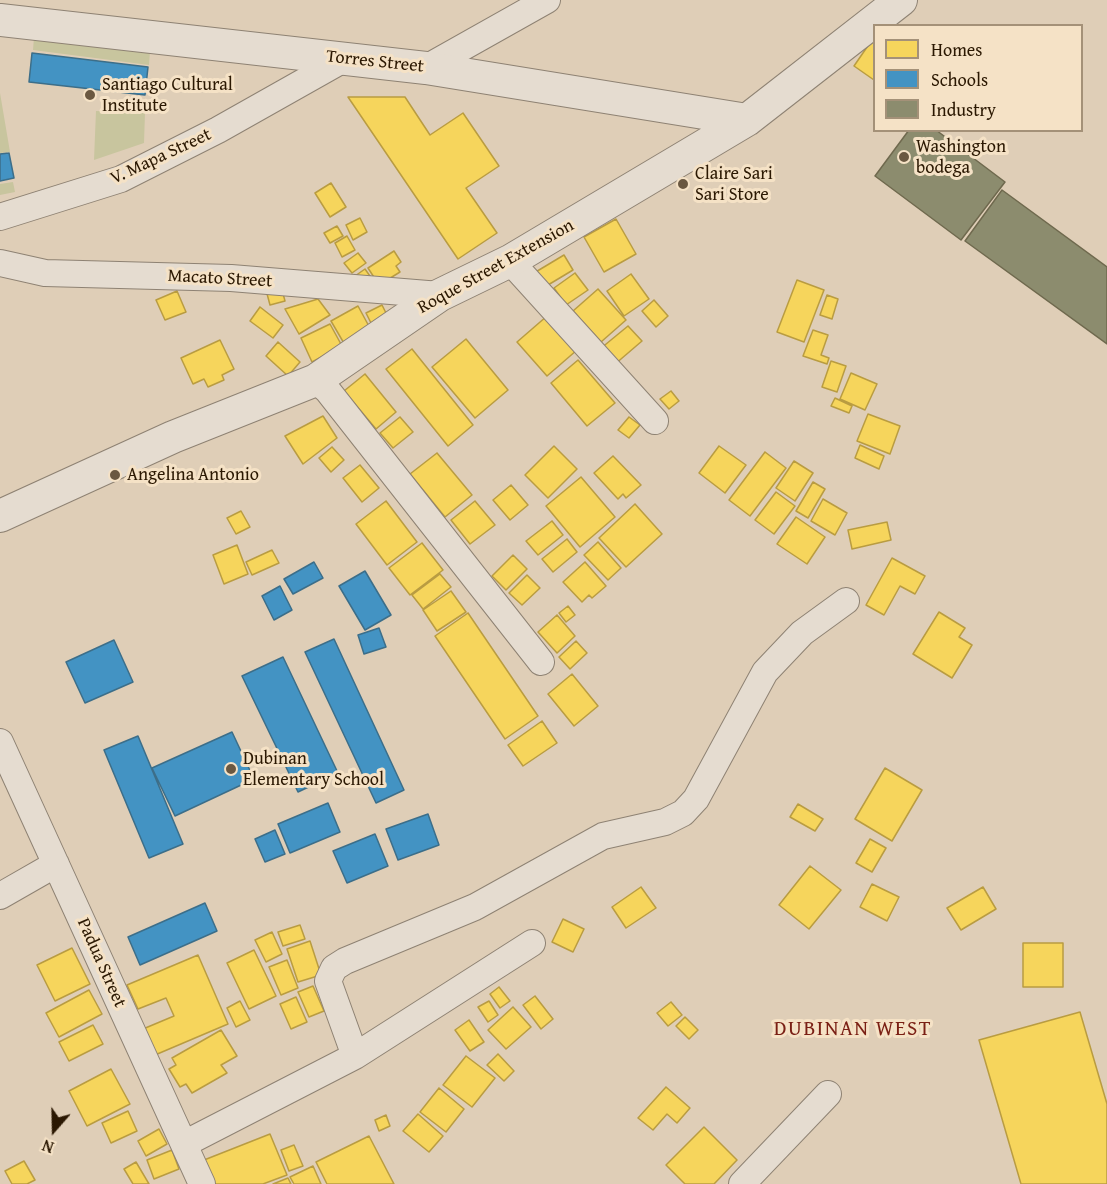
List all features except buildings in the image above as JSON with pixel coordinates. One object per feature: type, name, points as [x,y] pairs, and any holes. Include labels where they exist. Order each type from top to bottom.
[{"type":"street","points":[[426,68],[547,0]]},
{"type":"street","name":"Roque Street Extension","points":[[0,516],[163,442],[316,380],[440,295],[510,261],[747,120],[892,2]]},
{"type":"street","name":"Torres Street","points":[[0,20],[426,68],[747,120]]},
{"type":"street","name":"V. Mapa Street","points":[[0,217],[121,179],[218,130],[344,59]]},
{"type":"street","points":[[510,261],[655,421]]},
{"type":"street","name":"Macato Street","points":[[0,263],[45,273],[231,278],[440,295]]},
{"type":"street","points":[[316,380],[328,391],[541,662]]},
{"type":"street","points":[[355,1056],[328,981],[334,968],[474,907],[603,836],[664,822],[683,813],[696,799],[765,672],[802,633],[846,601]]},
{"type":"street","name":"Padua Street","points":[[0,742],[202,1184]]},
{"type":"street","points":[[0,896],[56,864]]},
{"type":"street","points":[[184,1144],[355,1056],[532,943]]},
{"type":"street","points":[[742,1184],[828,1094]]},
{"type":"shaded area","points":[[34,37],[150,51],[149,65],[33,50]]},
{"type":"shaded area","points":[[0,93],[10,152],[0,153]]},
{"type":"shaded area","points":[[96,111],[145,113],[144,143],[94,160]]},
{"type":"shaded area","points":[[13,182],[15,192],[0,195],[0,184]]},
{"type":"place","name":"Santiago Cultural Institute","points":[[90,95]]},
{"type":"place","name":"Washington bodega","points":[[904,157]]},
{"type":"place","name":"Claire Sari Sari Store","points":[[683,184]]},
{"type":"place","name":"Angelina Antonio","points":[[115,475]]},
{"type":"place","name":"Dubinan Elementary School","points":[[231,769]]},
{"type":"district","name":"DUBINAN WEST","points":[[853,1030]]}]
